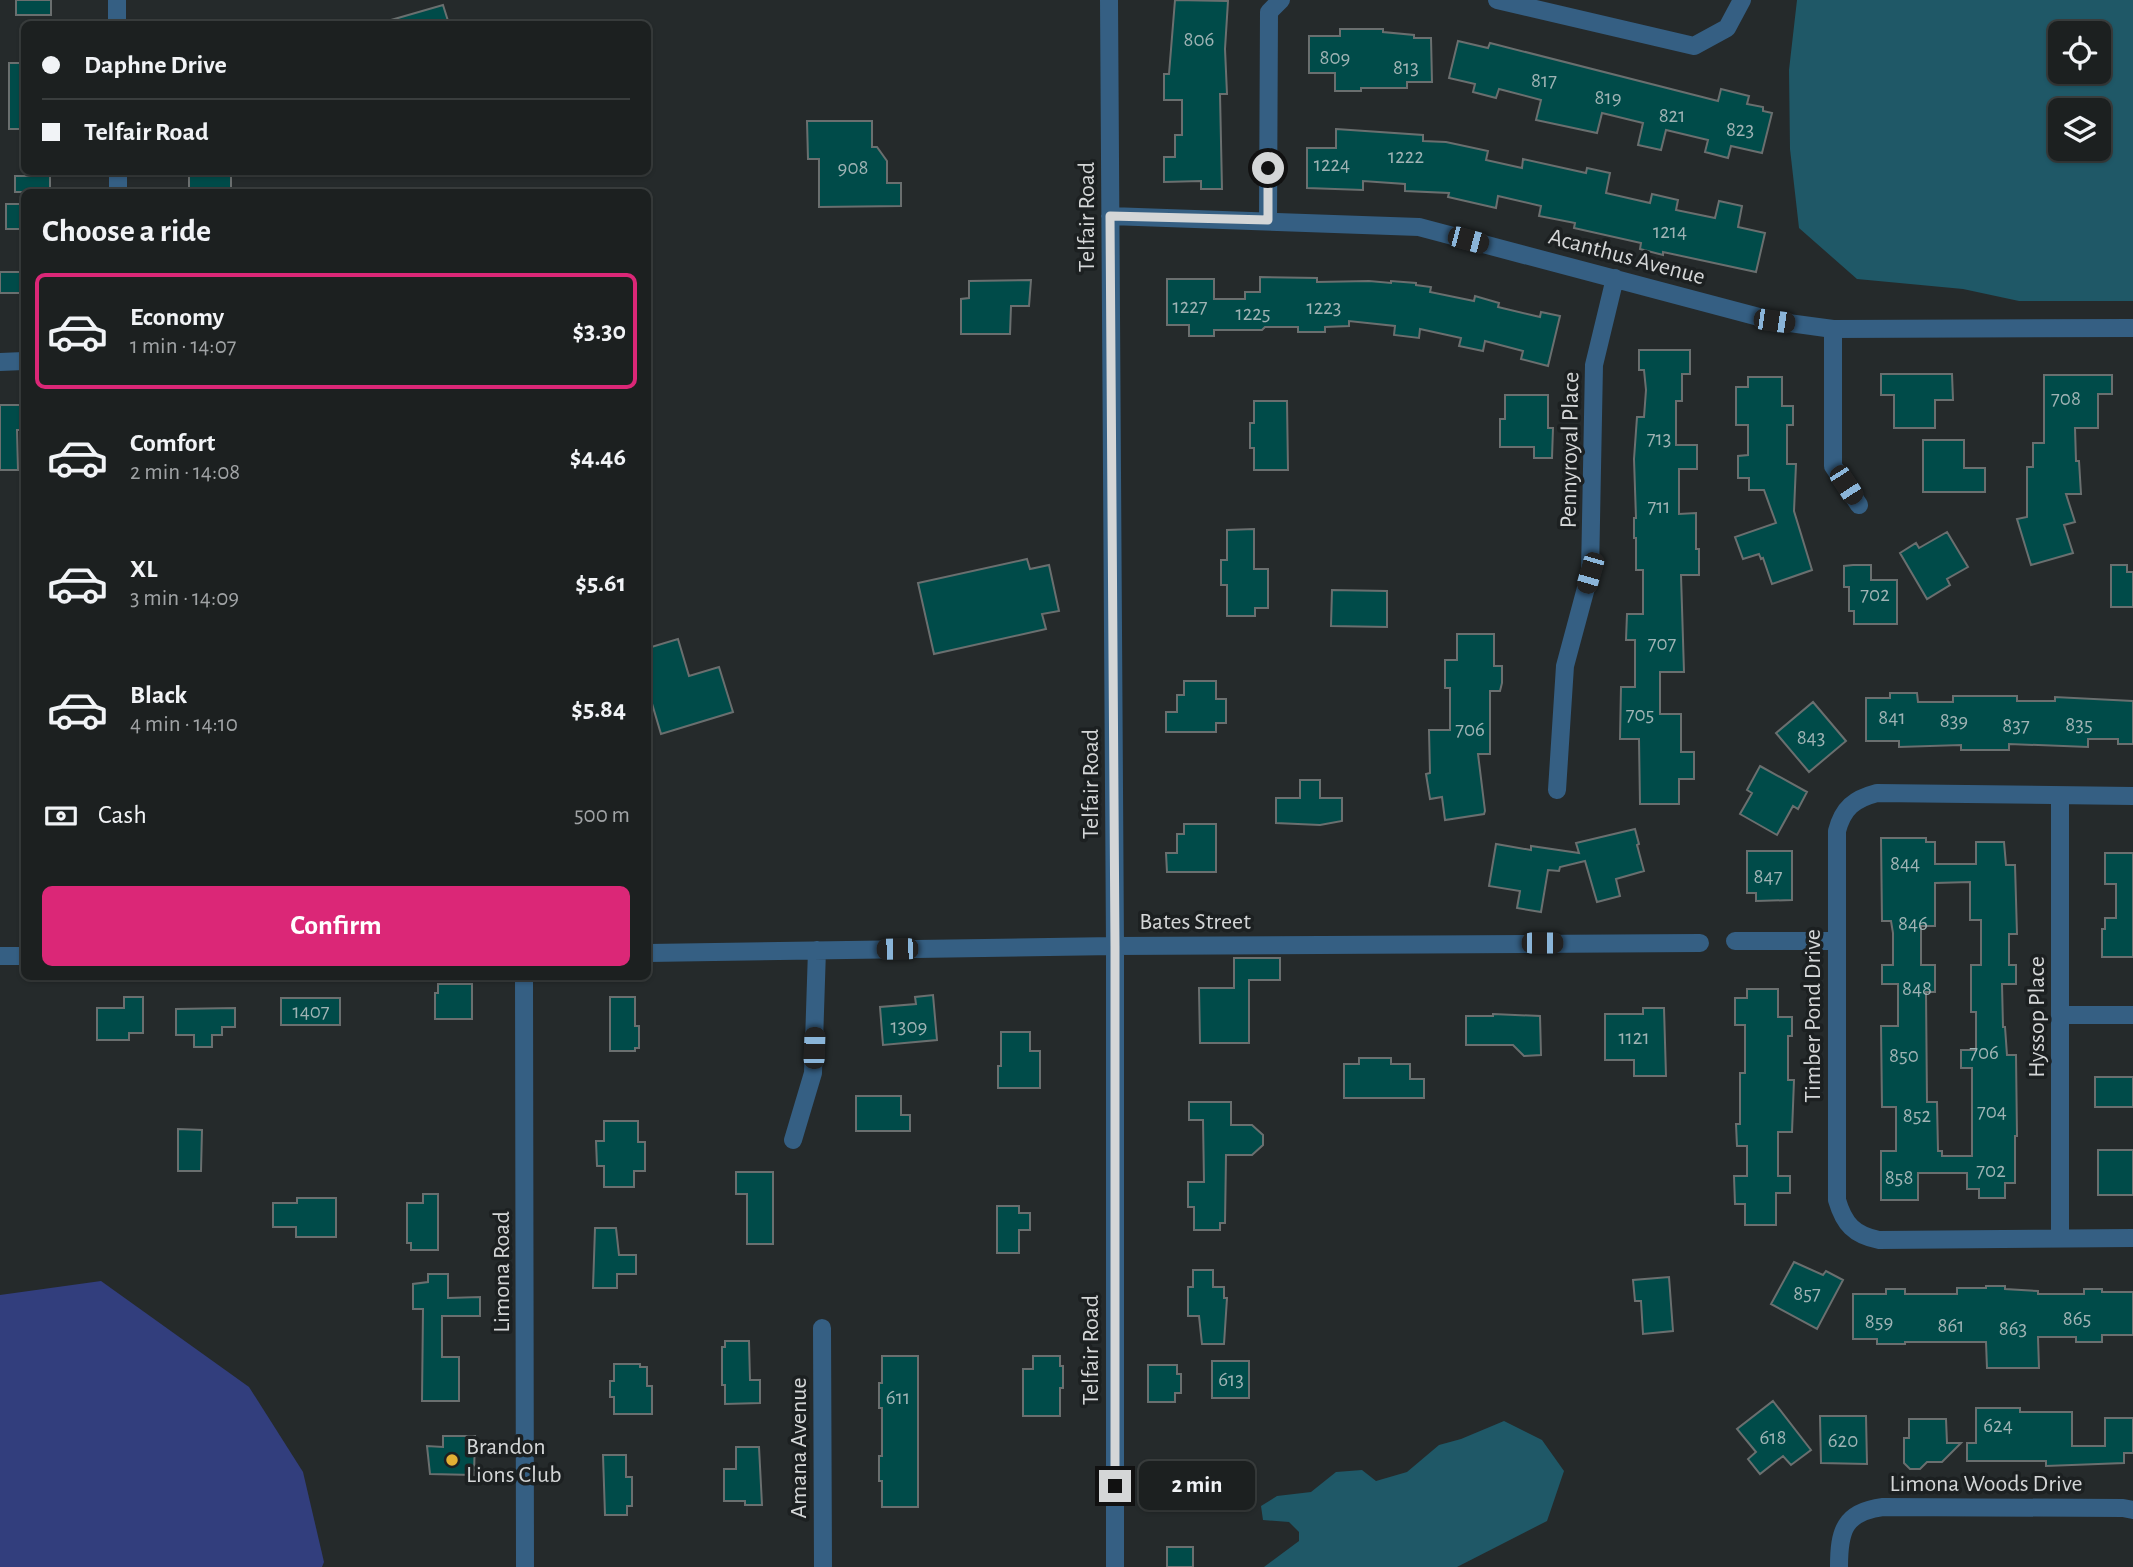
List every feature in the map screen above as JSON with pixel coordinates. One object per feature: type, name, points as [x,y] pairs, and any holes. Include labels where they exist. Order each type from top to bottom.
[{"type":"street","points":[[117,0],[117,21]]},
{"type":"street","name":"Telfair Road","points":[[1109,0],[1115,946],[1115,1567]]},
{"type":"street","points":[[1268,220],[1269,12],[1281,0]]},
{"type":"street","points":[[1496,0],[1694,46],[1727,28],[1742,0]]},
{"type":"street","name":"Acanthus Avenue","points":[[1110,216],[1419,227],[1774,321],[1833,329],[2133,328]]},
{"type":"street","name":"Pennyroyal Place","points":[[1557,790],[1565,666],[1590,573],[1594,365],[1615,278]]},
{"type":"street","points":[[1833,329],[1833,466],[1858,505]]},
{"type":"street","points":[[0,362],[21,361]]},
{"type":"street","name":"Timber Pond Drive","points":[[2133,796],[1877,793],[1861,797],[1849,805],[1841,817],[1837,831],[1836,941],[1837,1200],[1842,1214],[1852,1228],[1863,1236],[1879,1240],[2133,1238]]},
{"type":"street","name":"Hyssop Place","points":[[2060,796],[2060,1238]]},
{"type":"street","points":[[1735,941],[1836,941]]},
{"type":"street","name":"Bates Street","points":[[651,953],[1115,946],[1700,943]]},
{"type":"street","points":[[793,1140],[813,1073],[817,950]]},
{"type":"street","points":[[0,956],[21,956]]},
{"type":"street","name":"Limona Road","points":[[524,980],[525,1567]]},
{"type":"street","points":[[2060,1015],[2133,1015]]},
{"type":"street","name":"Amana Avenue","points":[[822,1328],[823,1567]]},
{"type":"street","name":"Limona Woods Drive","points":[[1839,1567],[1839,1546],[1843,1530],[1851,1518],[1866,1509],[1963,1507],[2133,1510]]},
{"type":"shaded area","points":[[1797,0],[2133,0],[2133,301],[2019,301],[1963,289],[1857,279],[1799,228],[1790,149],[1789,70]]},
{"type":"shaded area","points":[[1504,1421],[1542,1440],[1564,1471],[1547,1521],[1457,1567],[1264,1567],[1299,1541],[1299,1532],[1289,1522],[1263,1520],[1261,1506],[1277,1496],[1311,1492],[1336,1472],[1362,1470],[1376,1481],[1407,1472],[1439,1445]]},
{"type":"water","points":[[101,1281],[249,1387],[303,1472],[324,1562],[322,1567],[0,1567],[0,1295]]},
{"type":"building","points":[[16,0],[51,0],[51,15],[16,15]]},
{"type":"building","points":[[1175,0],[1228,1],[1225,49],[1227,94],[1220,94],[1222,189],[1201,189],[1201,181],[1164,182],[1164,157],[1175,157],[1175,135],[1182,135],[1182,100],[1164,100],[1164,74],[1169,74]]},
{"type":"building","points":[[443,5],[448,21],[391,21]]},
{"type":"building","points":[[1340,29],[1383,29],[1383,32],[1414,35],[1414,38],[1431,38],[1432,82],[1407,82],[1407,88],[1335,91],[1335,73],[1309,73],[1309,36],[1340,36]]},
{"type":"building","points":[[1458,41],[1488,48],[1490,43],[1718,101],[1721,89],[1749,96],[1747,104],[1763,107],[1763,111],[1772,113],[1762,153],[1731,146],[1728,158],[1705,152],[1708,140],[1666,130],[1661,150],[1638,145],[1643,123],[1602,113],[1597,133],[1536,120],[1541,100],[1499,89],[1496,98],[1473,92],[1475,84],[1449,78]]},
{"type":"building","points":[[9,63],[21,63],[21,129],[9,129]]},
{"type":"building","points":[[807,121],[872,121],[872,147],[877,147],[887,161],[887,183],[901,183],[901,206],[819,207],[819,159],[808,159]]},
{"type":"building","points":[[1336,129],[1423,135],[1423,141],[1446,142],[1488,151],[1486,160],[1522,168],[1523,159],[1586,173],[1587,168],[1610,173],[1606,193],[1650,203],[1652,194],[1678,200],[1676,210],[1715,218],[1719,201],[1742,206],[1738,227],[1765,233],[1756,272],[1640,249],[1641,243],[1574,228],[1575,223],[1539,216],[1541,206],[1498,196],[1496,208],[1448,197],[1449,193],[1405,191],[1405,184],[1363,181],[1363,190],[1307,188],[1307,148],[1336,148]]},
{"type":"building","points":[[189,175],[231,175],[231,189],[189,189]]},
{"type":"building","points":[[15,176],[50,176],[50,189],[21,189],[21,192],[15,192]]},
{"type":"building","points":[[6,204],[21,204],[21,229],[6,229]]},
{"type":"building","points":[[0,272],[21,272],[21,293],[0,293]]},
{"type":"building","points":[[1260,277],[1317,278],[1317,282],[1416,283],[1431,287],[1430,292],[1474,301],[1475,296],[1499,303],[1498,307],[1540,317],[1541,312],[1560,316],[1548,366],[1521,359],[1523,351],[1485,341],[1483,351],[1459,346],[1461,338],[1420,329],[1419,338],[1394,335],[1395,326],[1349,321],[1349,326],[1325,327],[1325,332],[1298,332],[1298,327],[1265,327],[1262,330],[1214,330],[1214,336],[1189,336],[1189,325],[1167,325],[1167,279],[1214,279],[1214,299],[1245,299],[1245,292],[1260,292]]},
{"type":"building","points":[[1031,280],[1029,306],[1011,306],[1010,334],[961,334],[961,299],[969,298],[969,281]]},
{"type":"building","points":[[1639,350],[1690,350],[1690,374],[1682,374],[1682,401],[1676,401],[1676,445],[1697,445],[1697,469],[1679,469],[1679,514],[1696,513],[1699,575],[1681,575],[1684,672],[1660,672],[1660,714],[1681,714],[1681,752],[1694,752],[1694,779],[1679,779],[1679,804],[1640,804],[1639,739],[1620,739],[1621,687],[1635,687],[1635,640],[1626,640],[1627,614],[1643,614],[1643,570],[1636,570],[1634,538],[1637,417],[1644,417],[1646,390],[1644,370],[1639,370]]},
{"type":"building","points":[[1881,374],[1952,374],[1953,400],[1935,400],[1935,428],[1894,428],[1894,395],[1881,395]]},
{"type":"building","points":[[2044,375],[2112,375],[2112,394],[2098,394],[2098,428],[2075,428],[2081,494],[2066,494],[2075,522],[2064,525],[2073,553],[2031,565],[2017,519],[2027,517],[2027,467],[2033,467],[2033,443],[2044,443]]},
{"type":"building","points":[[1748,377],[1782,377],[1782,406],[1793,406],[1793,425],[1787,425],[1787,464],[1796,464],[1794,511],[1812,570],[1772,584],[1763,558],[1761,559],[1759,554],[1743,559],[1735,537],[1776,523],[1764,490],[1749,490],[1749,478],[1738,478],[1738,456],[1748,455],[1748,425],[1736,425],[1736,387],[1748,387]]},
{"type":"building","points":[[1505,395],[1548,395],[1548,428],[1553,428],[1552,458],[1534,458],[1534,447],[1500,447],[1500,419],[1505,419]]},
{"type":"building","points":[[1254,401],[1287,401],[1288,470],[1254,470],[1254,448],[1250,448],[1250,423],[1254,423]]},
{"type":"building","points":[[0,405],[21,405],[21,430],[17,430],[18,470],[0,470]]},
{"type":"building","points":[[1923,440],[1964,440],[1964,468],[1985,468],[1985,492],[1923,492]]},
{"type":"building","points":[[1254,529],[1254,569],[1268,569],[1268,608],[1255,608],[1255,616],[1227,616],[1227,585],[1221,585],[1221,560],[1227,560],[1227,530]]},
{"type":"building","points":[[1947,532],[1968,567],[1947,579],[1950,585],[1927,599],[1900,553],[1916,543],[1919,548]]},
{"type":"building","points":[[1027,559],[1030,569],[1049,565],[1059,611],[1042,614],[1046,629],[934,654],[918,583]]},
{"type":"building","points":[[1871,565],[1871,580],[1897,580],[1897,624],[1854,624],[1854,611],[1849,611],[1849,587],[1844,587],[1844,566]]},
{"type":"building","points":[[2111,565],[2127,565],[2127,572],[2133,572],[2133,607],[2111,607]]},
{"type":"building","points":[[1332,590],[1387,591],[1387,627],[1331,626]]},
{"type":"building","points":[[1457,634],[1494,634],[1494,666],[1502,666],[1502,683],[1500,691],[1490,691],[1490,754],[1478,754],[1484,814],[1445,820],[1442,797],[1430,799],[1426,774],[1430,773],[1429,730],[1450,730],[1450,688],[1445,688],[1445,660],[1457,660]]},
{"type":"building","points":[[678,639],[689,676],[719,667],[733,712],[661,734],[651,700],[651,647]]},
{"type":"building","points":[[1184,681],[1216,681],[1216,699],[1226,699],[1226,723],[1216,723],[1216,732],[1166,732],[1166,712],[1177,712],[1177,695],[1184,695]]},
{"type":"building","points":[[1890,693],[1917,693],[1918,702],[1953,702],[1953,696],[2017,696],[2017,701],[2055,701],[2055,697],[2133,701],[2133,744],[2118,744],[2118,739],[2088,739],[2088,747],[2009,744],[2009,750],[1961,750],[1961,745],[1899,747],[1899,741],[1866,741],[1866,698],[1890,698]]},
{"type":"building","points":[[1813,702],[1846,741],[1809,772],[1776,733]]},
{"type":"building","points":[[1760,766],[1807,792],[1798,809],[1793,806],[1777,835],[1740,814],[1752,793],[1747,790]]},
{"type":"building","points":[[1300,780],[1320,780],[1320,798],[1342,798],[1342,821],[1320,825],[1276,823],[1276,798],[1300,798]]},
{"type":"building","points":[[1184,824],[1216,824],[1216,872],[1167,872],[1166,853],[1177,853],[1177,834],[1184,834]]},
{"type":"building","points":[[1635,829],[1644,871],[1616,879],[1620,896],[1597,902],[1585,861],[1560,867],[1559,871],[1548,870],[1541,912],[1517,908],[1520,891],[1489,886],[1496,844],[1531,850],[1531,846],[1579,853],[1576,843]]},
{"type":"building","points":[[1881,838],[1926,838],[1926,842],[1935,842],[1935,864],[1976,864],[1976,842],[2004,842],[2006,865],[2015,865],[2017,934],[2009,934],[2009,965],[2016,965],[2016,984],[2002,984],[2007,1055],[2016,1055],[2015,1183],[2005,1183],[2005,1198],[1979,1198],[1979,1189],[1967,1189],[1967,1173],[1918,1173],[1918,1200],[1881,1200],[1881,1151],[1896,1151],[1896,1107],[1882,1107],[1881,1026],[1898,1026],[1898,984],[1882,984],[1882,965],[1893,965],[1893,933],[1891,921],[1882,921]],"holes":[[[1970,882],[1970,920],[1981,920],[1981,965],[1971,965],[1971,1012],[1976,1012],[1976,1050],[1961,1050],[1961,1068],[1972,1068],[1972,1156],[1942,1156],[1942,1151],[1938,1151],[1937,1102],[1927,1102],[1926,992],[1935,992],[1935,965],[1921,965],[1921,926],[1935,926],[1935,883]]]},
{"type":"building","points":[[1747,851],[1792,851],[1792,900],[1756,901],[1756,893],[1747,893]]},
{"type":"building","points":[[2105,853],[2133,853],[2133,957],[2102,957],[2102,929],[2105,929],[2105,918],[2116,918],[2116,884],[2105,884]]},
{"type":"building","points":[[1234,958],[1280,958],[1280,980],[1249,980],[1249,1043],[1200,1043],[1199,988],[1234,988]]},
{"type":"building","points":[[438,984],[472,984],[472,1019],[435,1019],[435,993],[438,993]]},
{"type":"building","points":[[1747,989],[1778,989],[1778,1017],[1792,1017],[1792,1036],[1788,1036],[1788,1080],[1794,1080],[1792,1132],[1778,1132],[1778,1176],[1790,1176],[1790,1193],[1776,1193],[1776,1225],[1745,1225],[1745,1204],[1735,1204],[1734,1176],[1747,1176],[1747,1146],[1737,1146],[1740,1073],[1745,1073],[1745,1025],[1735,1025],[1735,998],[1747,998]]},
{"type":"building","points":[[933,995],[937,1040],[883,1045],[880,1007],[916,1004],[915,997]]},
{"type":"building","points":[[124,997],[143,997],[143,1033],[129,1033],[129,1040],[97,1040],[97,1008],[124,1008]]},
{"type":"building","points":[[610,997],[635,997],[635,1026],[639,1026],[639,1048],[635,1048],[635,1051],[610,1051]]},
{"type":"building","points":[[281,998],[340,998],[340,1025],[281,1025]]},
{"type":"building","points":[[235,1008],[235,1027],[222,1027],[222,1035],[212,1035],[212,1047],[194,1047],[194,1035],[176,1035],[176,1009]]},
{"type":"building","points":[[1643,1008],[1664,1008],[1666,1076],[1634,1076],[1634,1060],[1605,1060],[1605,1014],[1643,1014]]},
{"type":"building","points":[[1466,1016],[1540,1016],[1541,1055],[1524,1056],[1513,1045],[1466,1045]]},
{"type":"building","points":[[1001,1032],[1030,1032],[1030,1051],[1040,1051],[1040,1088],[998,1088]]},
{"type":"building","points":[[1359,1058],[1391,1058],[1391,1064],[1410,1064],[1410,1079],[1424,1079],[1424,1098],[1344,1098],[1344,1064],[1359,1064]]},
{"type":"building","points":[[2095,1077],[2133,1077],[2133,1107],[2095,1107]]},
{"type":"building","points":[[856,1096],[901,1096],[901,1115],[910,1115],[910,1131],[856,1131]]},
{"type":"building","points":[[1189,1102],[1231,1102],[1231,1125],[1252,1125],[1263,1135],[1263,1145],[1252,1155],[1226,1155],[1225,1223],[1220,1223],[1220,1230],[1194,1230],[1194,1207],[1188,1207],[1188,1182],[1204,1182],[1203,1120],[1189,1120]]},
{"type":"building","points":[[604,1121],[638,1121],[638,1142],[645,1142],[645,1171],[634,1171],[634,1187],[604,1187],[604,1166],[597,1166],[596,1141],[604,1141]]},
{"type":"building","points":[[178,1129],[202,1130],[201,1171],[178,1171]]},
{"type":"building","points":[[2098,1150],[2133,1150],[2133,1195],[2098,1195]]},
{"type":"building","points":[[736,1172],[773,1172],[773,1244],[747,1244],[747,1194],[736,1194]]},
{"type":"building","points":[[423,1194],[438,1194],[438,1250],[411,1250],[411,1243],[407,1243],[407,1203],[423,1203]]},
{"type":"building","points":[[297,1198],[336,1198],[336,1237],[296,1237],[296,1227],[273,1227],[273,1203],[297,1203]]},
{"type":"building","points":[[997,1206],[1019,1206],[1019,1213],[1030,1213],[1030,1230],[1019,1230],[1019,1253],[997,1253]]},
{"type":"building","points":[[595,1228],[616,1228],[619,1255],[636,1255],[636,1274],[617,1274],[617,1288],[593,1288]]},
{"type":"building","points":[[1794,1262],[1823,1275],[1826,1271],[1843,1280],[1817,1329],[1771,1304]]},
{"type":"building","points":[[1193,1270],[1213,1270],[1213,1287],[1224,1287],[1224,1298],[1227,1298],[1224,1344],[1202,1344],[1199,1316],[1188,1316],[1188,1287],[1193,1287]]},
{"type":"building","points":[[428,1274],[448,1274],[448,1298],[480,1297],[480,1316],[442,1316],[442,1357],[459,1357],[459,1401],[422,1401],[423,1309],[413,1309],[413,1284],[428,1282]]},
{"type":"building","points":[[1669,1277],[1673,1331],[1643,1334],[1641,1301],[1635,1301],[1633,1280]]},
{"type":"building","points":[[1986,1286],[2038,1291],[2038,1294],[2084,1294],[2084,1289],[2133,1292],[2133,1335],[2102,1335],[2102,1342],[2076,1342],[2076,1337],[2038,1337],[2039,1368],[1987,1368],[1986,1342],[1877,1344],[1877,1339],[1853,1339],[1853,1294],[1886,1294],[1886,1289],[1905,1289],[1905,1294],[1957,1294],[1957,1288]]},
{"type":"building","points":[[725,1341],[749,1341],[750,1380],[760,1380],[760,1403],[725,1404],[722,1347],[725,1347]]},
{"type":"building","points":[[882,1356],[918,1356],[918,1507],[882,1507],[879,1456],[882,1456],[882,1408],[879,1408],[879,1383],[882,1383]]},
{"type":"building","points":[[1033,1356],[1060,1356],[1063,1388],[1060,1388],[1060,1416],[1023,1416],[1023,1369],[1033,1369]]},
{"type":"building","points":[[1212,1361],[1249,1361],[1249,1398],[1212,1398]]},
{"type":"building","points":[[614,1364],[640,1364],[640,1367],[647,1367],[647,1386],[652,1386],[652,1414],[614,1414],[610,1381],[614,1381]]},
{"type":"building","points":[[1148,1365],[1177,1365],[1177,1374],[1181,1374],[1181,1393],[1175,1393],[1175,1402],[1148,1402]]},
{"type":"building","points":[[1773,1401],[1811,1450],[1791,1465],[1783,1456],[1760,1474],[1748,1459],[1756,1452],[1737,1429]]},
{"type":"building","points":[[1976,1408],[2020,1408],[2020,1412],[2072,1412],[2072,1446],[2105,1446],[2105,1418],[2133,1418],[2133,1453],[2124,1453],[2124,1463],[2046,1466],[2046,1461],[1967,1461],[1967,1443],[1976,1443]]},
{"type":"building","points":[[1820,1416],[1866,1416],[1867,1464],[1821,1463]]},
{"type":"building","points":[[1909,1419],[1946,1419],[1947,1443],[1961,1443],[1942,1462],[1927,1462],[1920,1469],[1910,1469],[1904,1463],[1904,1438],[1909,1438]]},
{"type":"building","name":"Brandon Lions Club","points":[[443,1436],[475,1436],[474,1475],[430,1474],[427,1446],[443,1447]]},
{"type":"building","points":[[736,1447],[759,1447],[762,1505],[745,1505],[745,1501],[724,1501],[724,1469],[736,1469]]},
{"type":"building","points":[[603,1455],[626,1455],[626,1477],[632,1477],[632,1506],[627,1506],[627,1515],[605,1515]]},
{"type":"building","points":[[1167,1547],[1193,1547],[1193,1567],[1167,1567]]},
{"type":"place","name":"Brandon Lions Club","points":[[452,1460]]},
{"type":"route","points":[[1115,1486],[1115,946],[1110,216],[1268,220],[1268,168]]}]
